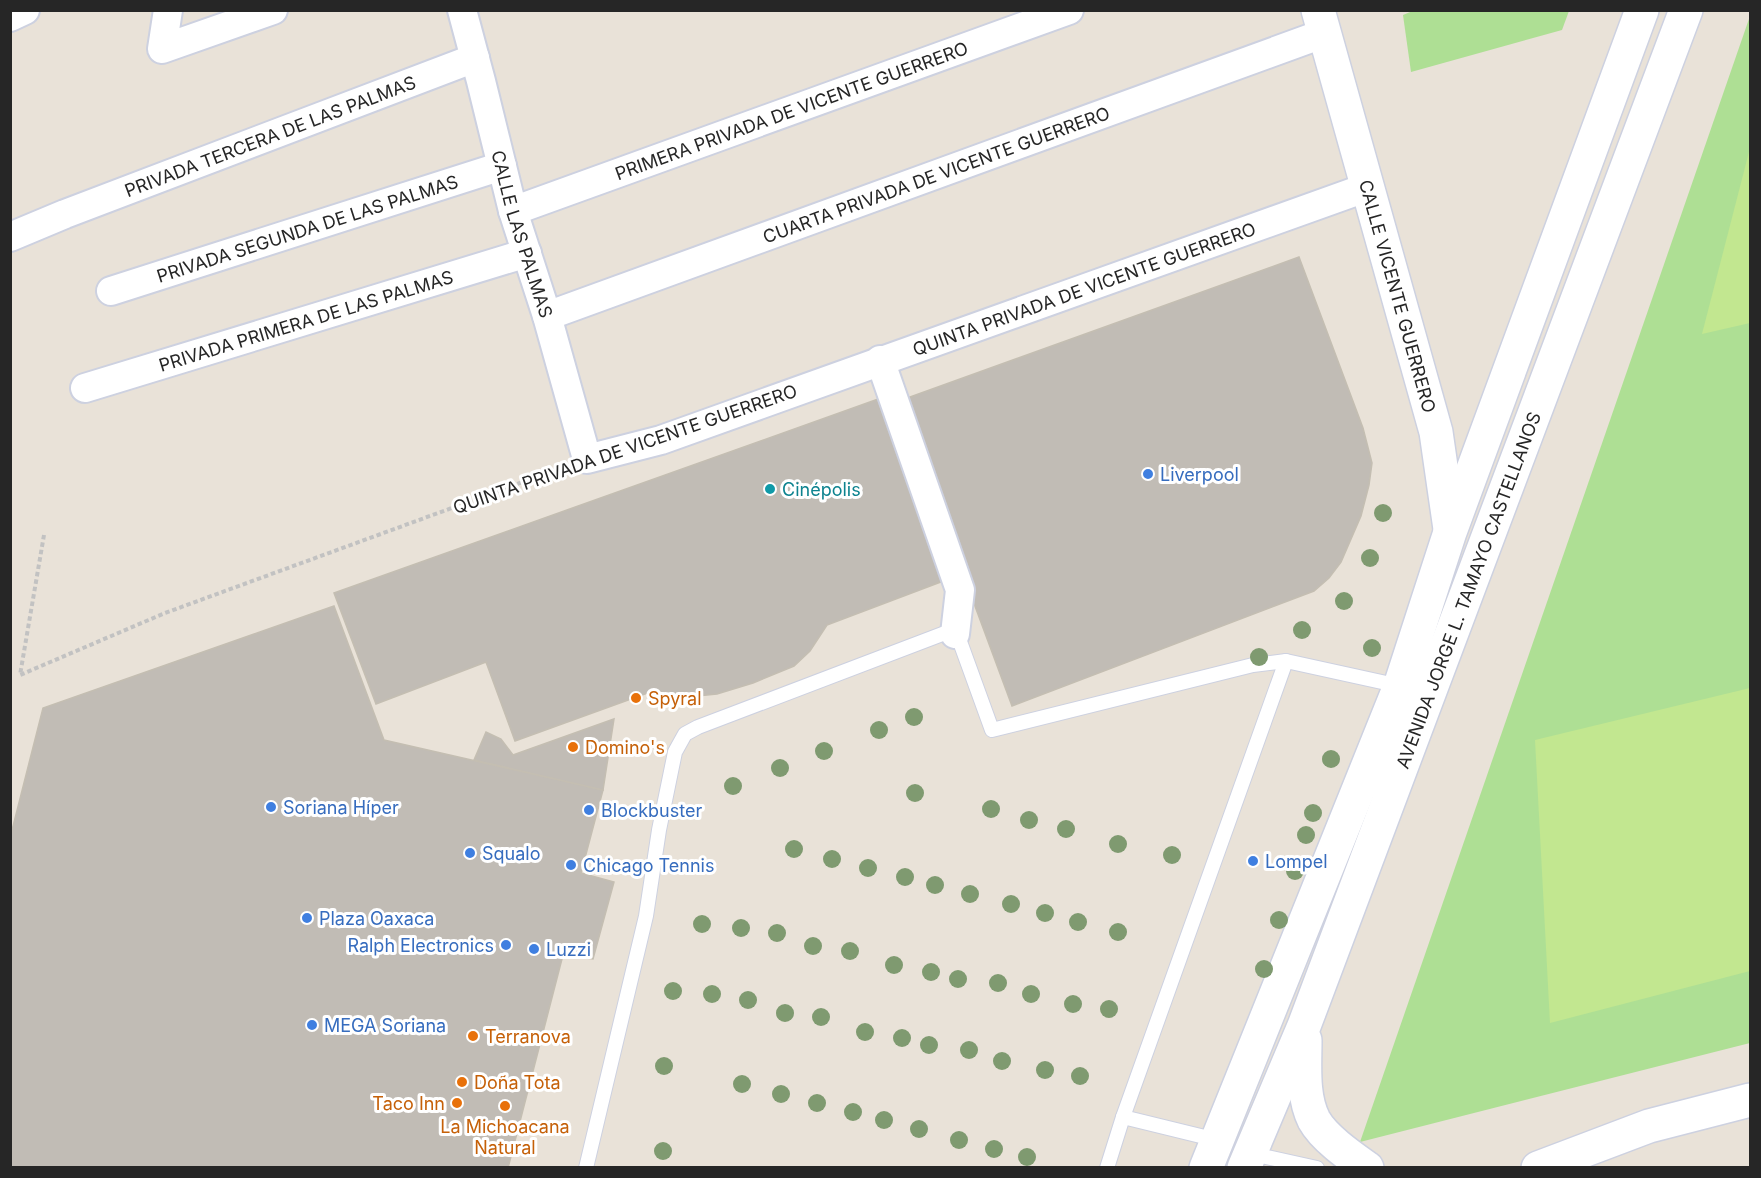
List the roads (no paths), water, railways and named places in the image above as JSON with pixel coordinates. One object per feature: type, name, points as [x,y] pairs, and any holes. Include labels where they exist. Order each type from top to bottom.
[{"type":"main road","name":"AVENIDA JORGE L. TAMAYO CASTELLANOS","points":[[1247,1160],[1304,1026],[1415,688],[1450,532],[1642,10]]},
{"type":"main road","name":"AVENIDA JORGE L. TAMAYO CASTELLANOS","points":[[1212,1154],[1415,688],[1472,581],[1686,10]]},
{"type":"main road","name":"CALLE VICENTE GUERRERO","points":[[1321,22],[1436,432],[1450,532],[1472,581]]},
{"type":"main road","points":[[1610,98],[1648,110]]},
{"type":"main road","points":[[1304,1026],[1305,1090],[1314,1120],[1337,1146],[1367,1167]]},
{"type":"main road","points":[[1538,1167],[1649,1126],[1750,1100]]},
{"type":"street","points":[[10,17],[25,10]]},
{"type":"street","points":[[168,10],[162,49],[273,10]]},
{"type":"street","name":"CALLE LAS PALMAS","points":[[462,10],[513,211],[547,316],[587,459]]},
{"type":"street","name":"PRIMERA PRIVADA DE VICENTE GUERRERO","points":[[513,211],[1069,10]]},
{"type":"street","name":"CUARTA PRIVADA DE VICENTE GUERRERO","points":[[547,316],[1321,22]]},
{"type":"street","name":"PRIVADA TERCERA DE LAS PALMAS","points":[[10,237],[475,58]]},
{"type":"street","name":"PRIVADA SEGUNDA DE LAS PALMAS","points":[[111,291],[502,166]]},
{"type":"street","name":"QUINTA PRIVADA DE VICENTE GUERRERO","points":[[587,459],[661,440],[879,360],[1368,187]]},
{"type":"street","name":"PRIVADA PRIMERA DE LAS PALMAS","points":[[85,388],[527,253]]},
{"type":"street","points":[[879,360],[960,590],[955,634]]},
{"type":"lane","points":[[586,1167],[646,916],[659,830],[675,752],[685,734],[698,727],[945,633],[955,634],[960,639],[992,730],[1242,668],[1286,661],[1415,688]]},
{"type":"lane","points":[[1107,1167],[1286,661]]},
{"type":"lane","points":[[1123,1117],[1212,1154],[1317,1167]]},
{"type":"place","name":"Liverpool","points":[[1148,474]]},
{"type":"place","name":"Cinépolis","points":[[770,489]]},
{"type":"place","name":"Spyral","points":[[636,698]]},
{"type":"place","name":"Domino's","points":[[573,747]]},
{"type":"place","name":"Soriana Híper","points":[[271,807]]},
{"type":"place","name":"Blockbuster","points":[[589,810]]},
{"type":"place","name":"Squalo","points":[[470,853]]},
{"type":"place","name":"Lompel","points":[[1253,861]]},
{"type":"place","name":"Chicago Tennis","points":[[571,865]]},
{"type":"place","name":"Plaza Oaxaca","points":[[307,918]]},
{"type":"place","name":"Ralph Electronics","points":[[506,945]]},
{"type":"place","name":"Luzzi","points":[[534,949]]},
{"type":"place","name":"MEGA Soriana","points":[[312,1025]]},
{"type":"place","name":"Terranova","points":[[473,1036]]},
{"type":"place","name":"Doña Tota","points":[[462,1082]]},
{"type":"place","name":"Taco Inn","points":[[457,1103]]},
{"type":"place","name":"La Michoacana Natural","points":[[505,1106]]}]
